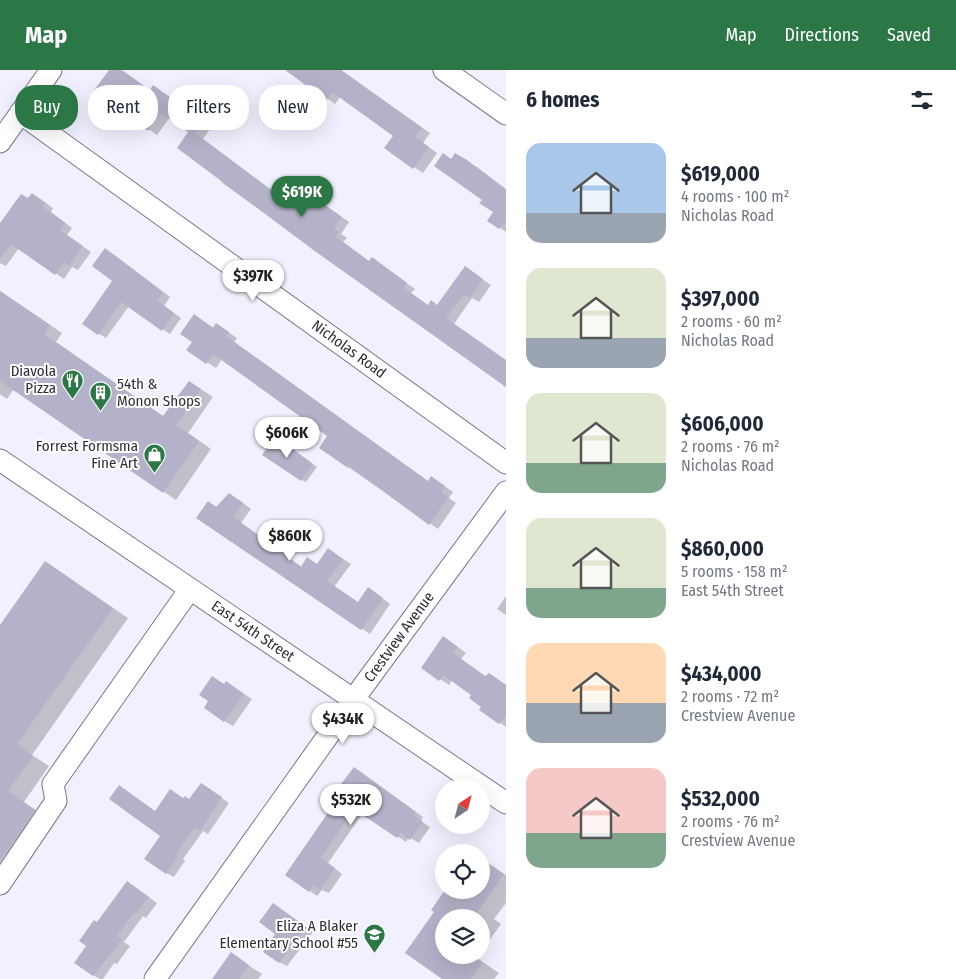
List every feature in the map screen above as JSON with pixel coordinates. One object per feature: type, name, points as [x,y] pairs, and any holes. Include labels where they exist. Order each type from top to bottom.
[{"type":"street","points":[[40,85],[51,70]]},
{"type":"street","points":[[444,70],[506,114]]},
{"type":"street","points":[[0,142],[15,120]]},
{"type":"street","name":"Nicholas Road","points":[[44,130],[506,463]]},
{"type":"street","name":"East 54th Street","points":[[0,460],[506,803]]},
{"type":"street","name":"Crestview Avenue","points":[[155,979],[354,700],[506,492]]},
{"type":"street","points":[[0,884],[56,801],[53,784],[190,589]]},
{"type":"building","points":[[109,70],[122,70],[143,85],[98,85]]},
{"type":"building","points":[[285,70],[341,70],[422,128],[415,137],[429,147],[413,169],[384,148],[393,136],[332,92],[327,99],[327,85],[306,85]]},
{"type":"building","points":[[158,89],[168,96],[168,118],[161,113],[158,117]]},
{"type":"building","points":[[185,130],[197,130],[195,133],[282,198],[293,182],[342,217],[334,228],[339,232],[336,237],[369,261],[372,257],[407,283],[404,288],[428,305],[431,300],[437,305],[465,266],[483,279],[470,298],[464,294],[446,318],[506,360],[506,387],[312,249],[177,148],[188,132]]},
{"type":"building","points":[[443,153],[451,159],[455,153],[467,160],[506,190],[506,222],[499,229],[487,221],[493,212],[479,203],[482,200],[434,166]]},
{"type":"building","points":[[32,193],[46,203],[43,207],[65,223],[60,230],[83,246],[69,266],[64,262],[55,275],[11,244],[0,259],[0,223],[21,194],[28,198]]},
{"type":"building","points":[[105,248],[163,292],[157,300],[174,313],[162,331],[121,302],[98,335],[82,324],[112,281],[92,266]]},
{"type":"building","name":"54th & Monon Shops","points":[[0,291],[50,325],[44,334],[163,416],[189,381],[201,389],[176,425],[199,441],[163,493],[0,381]]},
{"type":"building","points":[[194,314],[213,328],[216,323],[229,332],[226,336],[428,481],[431,476],[445,486],[441,492],[448,497],[429,525],[349,466],[348,468],[319,448],[327,436],[319,430],[213,354],[206,364],[186,350],[192,342],[180,334]]},
{"type":"building","points":[[275,436],[313,464],[301,481],[262,455]]},
{"type":"building","points":[[229,493],[243,503],[233,517],[264,539],[275,523],[289,534],[277,549],[301,567],[307,557],[317,564],[328,548],[343,559],[327,581],[358,602],[368,587],[383,598],[361,630],[196,518],[208,501],[216,507]]},
{"type":"building","points":[[45,561],[113,608],[17,744],[33,756],[8,791],[35,810],[0,861],[0,625]]},
{"type":"building","points":[[443,636],[458,647],[453,653],[485,676],[489,673],[506,685],[506,715],[499,724],[479,710],[481,707],[469,698],[471,695],[443,675],[439,681],[421,668]]},
{"type":"building","points":[[212,676],[224,684],[226,681],[244,694],[224,722],[204,708],[208,701],[199,695]]},
{"type":"building","points":[[354,767],[416,812],[414,815],[423,822],[410,840],[401,833],[397,838],[354,809],[321,858],[335,868],[320,890],[314,885],[309,892],[285,875],[343,791],[338,788]]},
{"type":"building","points":[[201,783],[222,797],[200,831],[195,827],[176,854],[178,856],[166,874],[144,859],[160,836],[109,799],[119,785],[155,811],[170,789],[183,798],[185,796],[189,799]]},
{"type":"building","points":[[490,864],[504,874],[490,894]]},
{"type":"building","points":[[127,881],[149,897],[136,914],[134,912],[117,936],[122,940],[93,976],[74,963],[86,946],[79,941],[94,920],[97,922]]},
{"type":"building","points":[[439,899],[486,899],[479,909],[435,909],[435,964],[482,964],[471,979],[442,979],[405,953],[434,912],[431,910]]},
{"type":"building","points":[[273,903],[306,927],[279,963],[263,952],[275,934],[259,922]]},
{"type":"building","points":[[231,952],[249,965],[239,979],[212,979]]},
{"type":"place","name":"Diavola Pizza","points":[[72,399]]},
{"type":"place","name":"54th & Monon Shops","points":[[101,412]]},
{"type":"place","name":"Forrest Formsma Fine Art","points":[[154,474]]},
{"type":"place","name":"Eliza A Blaker Elementary School #55","points":[[374,954]]}]
